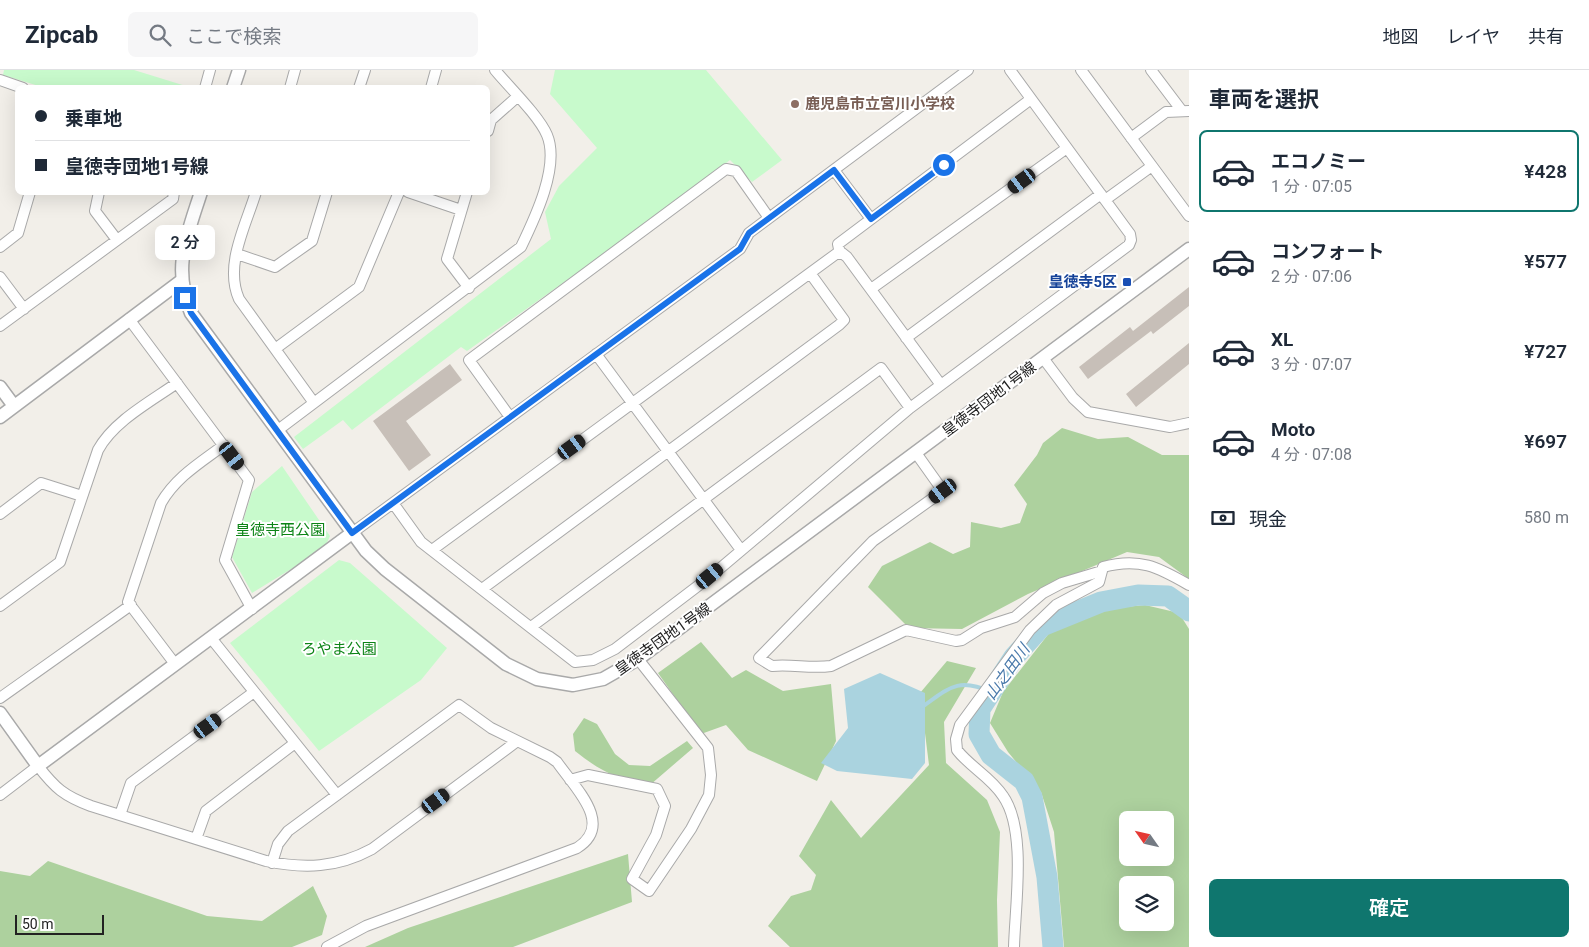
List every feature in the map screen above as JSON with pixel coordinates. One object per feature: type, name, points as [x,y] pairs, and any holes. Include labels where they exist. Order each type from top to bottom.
[{"type":"street","points":[[206,85],[210,70]]},
{"type":"street","points":[[235,85],[239,70]]},
{"type":"street","points":[[291,85],[295,70]]},
{"type":"street","points":[[361,85],[365,70]]},
{"type":"street","points":[[432,85],[436,70]]},
{"type":"street","points":[[278,430],[521,248],[532,224],[553,155],[548,137],[494,70]]},
{"type":"street","points":[[0,795],[352,533],[740,249],[749,233],[968,70]]},
{"type":"street","points":[[393,503],[421,542],[576,662],[593,660],[615,649],[741,550],[910,408],[1129,245],[1131,240],[1130,234],[1010,70]]},
{"type":"street","points":[[1081,70],[1189,216]]},
{"type":"street","points":[[1151,70],[1185,111]]},
{"type":"street","points":[[0,80],[15,85]]},
{"type":"street","points":[[490,124],[491,120],[517,97]]},
{"type":"street","points":[[840,254],[838,244],[1031,99]]},
{"type":"street","points":[[1131,138],[1166,112],[1185,111]]},
{"type":"street","points":[[871,289],[1067,148]]},
{"type":"street","points":[[906,338],[1103,197],[1152,166]]},
{"type":"street","points":[[510,417],[469,360],[726,169],[736,171],[769,218]]},
{"type":"street","points":[[834,170],[871,219]]},
{"type":"street","points":[[0,246],[18,233],[29,195]]},
{"type":"street","points":[[99,195],[95,212],[117,240]]},
{"type":"street","points":[[0,326],[173,199],[174,195]]},
{"type":"street","name":"皇徳寺団地1号線","points":[[199,195],[183,249],[181,281],[191,313],[352,533],[384,569],[506,664],[523,674],[556,684],[573,685],[603,679],[638,659],[1189,249]]},
{"type":"street","points":[[255,195],[233,267],[234,289],[238,299],[314,403]]},
{"type":"street","points":[[237,254],[276,267],[312,241],[326,195]]},
{"type":"street","points":[[275,349],[358,287],[398,195]]},
{"type":"street","points":[[417,195],[461,210]]},
{"type":"street","points":[[466,195],[447,259],[469,288]]},
{"type":"street","points":[[432,550],[836,254],[847,257],[941,385]]},
{"type":"street","points":[[482,589],[844,320],[810,272]]},
{"type":"street","points":[[0,277],[24,309]]},
{"type":"street","points":[[0,417],[181,281]]},
{"type":"street","points":[[130,320],[250,480],[225,560],[252,608]]},
{"type":"street","points":[[596,354],[741,550]]},
{"type":"street","points":[[1043,358],[1073,398],[1088,412],[1170,427],[1189,423]]},
{"type":"street","points":[[530,627],[881,368],[910,408]]},
{"type":"street","points":[[0,606],[60,562],[103,440],[116,427],[177,383]]},
{"type":"street","points":[[0,387],[14,406]]},
{"type":"street","points":[[176,664],[128,602],[165,496],[180,478],[224,445]]},
{"type":"street","points":[[916,453],[943,491],[873,542],[759,658],[772,666],[791,664],[821,668],[831,666],[906,630],[956,642],[981,628],[1015,617],[1043,593],[1062,583],[1102,570]]},
{"type":"street","points":[[0,514],[41,483],[82,496]]},
{"type":"street","points":[[1014,947],[1018,862],[1012,819],[1004,797],[995,785],[957,750],[956,740],[960,726],[1030,630],[1056,605],[1099,582],[1102,567],[1119,562],[1141,563],[1158,568],[1189,585]]},
{"type":"street","points":[[0,698],[131,605]]},
{"type":"street","points":[[211,638],[337,795]]},
{"type":"street","points":[[570,780],[588,775],[657,789],[665,806],[656,835],[632,879],[649,890],[691,829],[709,795],[711,775],[708,748],[638,659]]},
{"type":"street","points":[[120,815],[131,783],[254,692]]},
{"type":"street","points":[[272,862],[278,844],[288,832],[459,705],[475,718],[516,742],[550,757],[570,780],[591,810],[594,819],[590,837],[584,844],[366,926],[327,947]]},
{"type":"street","points":[[1,715],[53,786],[64,794],[120,815],[196,839],[272,862],[307,868],[326,866],[357,857],[372,849],[516,742]]},
{"type":"street","points":[[196,839],[206,811],[295,743]]},
{"type":"green space","points":[[4,70],[134,70],[183,85],[36,85],[3,75]]},
{"type":"green space","points":[[555,70],[706,70],[782,160],[752,182],[730,160],[653,219],[467,351],[461,347],[352,430],[343,420],[303,449],[294,437],[551,239],[545,212],[559,186],[597,148],[550,94]]},
{"type":"green space","points":[[1062,428],[1098,439],[1128,437],[1162,455],[1189,455],[1189,579],[1159,557],[1127,552],[1028,594],[962,629],[909,628],[868,587],[882,566],[930,542],[953,554],[970,547],[971,522],[1001,528],[1020,523],[1027,504],[1014,485],[1037,455],[1043,443]]},
{"type":"green space","name":"皇徳寺西公園","points":[[282,466],[330,536],[324,549],[252,593],[232,557],[252,492]]},
{"type":"green space","name":"ろやま公園","points":[[339,560],[350,563],[447,648],[421,680],[319,751],[230,643]]},
{"type":"green space","points":[[1145,605],[1179,613],[1189,629],[1189,947],[1064,947],[1054,832],[1041,792],[1008,752],[990,723],[1003,692],[1050,632],[1104,609]]},
{"type":"green space","points":[[701,642],[732,678],[746,670],[783,691],[831,684],[836,741],[817,781],[748,750],[726,725],[701,734],[658,673]]},
{"type":"green space","points":[[947,661],[976,668],[944,722],[946,763],[987,800],[1000,832],[997,900],[998,947],[790,947],[768,926],[791,896],[811,890],[816,875],[799,856],[831,800],[861,838],[929,765],[920,693]]},
{"type":"green space","points":[[584,718],[597,724],[615,754],[629,765],[650,766],[687,741],[693,748],[650,785],[628,780],[610,774],[575,751],[573,734]]},
{"type":"green space","points":[[628,854],[632,902],[513,947],[365,947],[408,928]]},
{"type":"green space","points":[[48,861],[207,916],[262,921],[313,886],[327,916],[322,935],[292,947],[0,947],[0,871],[30,876]]},
{"type":"water","points":[[880,673],[925,693],[925,763],[912,779],[837,771],[821,763],[848,728],[844,689]]},
{"type":"building","points":[[1189,287],[1189,306],[1153,334],[1151,331],[1088,379],[1079,367],[1130,327],[1133,331]]},
{"type":"building","points":[[1189,343],[1189,364],[1136,407],[1126,394]]},
{"type":"building","points":[[450,364],[462,380],[406,421],[431,455],[409,471],[373,421]]},
{"type":"waterway","name":"山之田川","points":[[1053,947],[1047,877],[1032,797],[1024,781],[991,755],[979,734],[980,709],[1014,657],[1042,626],[1101,602],[1138,595],[1168,596],[1189,611]]},
{"type":"waterway","points":[[922,707],[947,690],[962,685],[970,685],[991,692]]},
{"type":"place","name":"鹿児島市立宮川小学校","points":[[795,104]]},
{"type":"place","name":"皇徳寺5区","points":[[1127,282]]},
{"type":"route","points":[[185,298],[191,313],[352,533],[740,249],[749,233],[834,170],[871,219],[944,165]]}]
